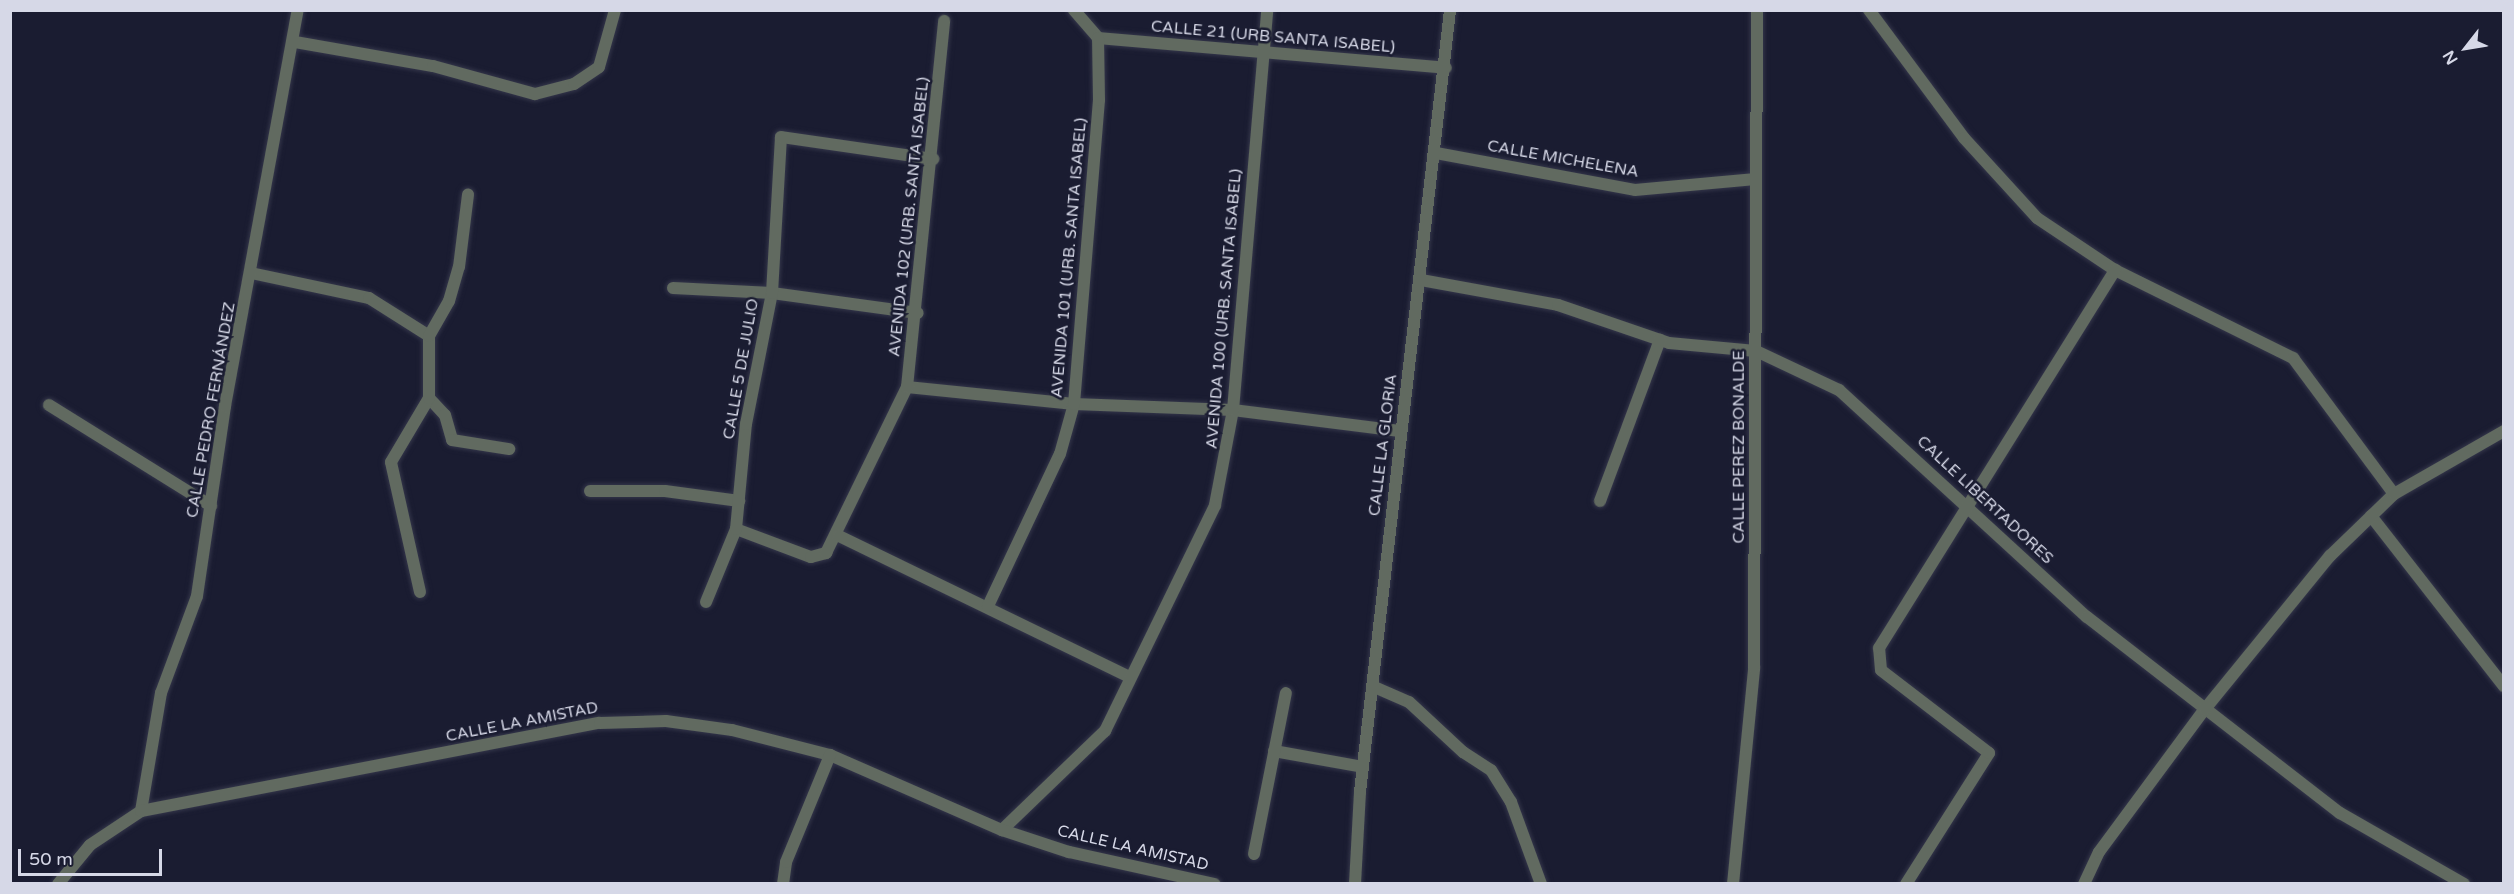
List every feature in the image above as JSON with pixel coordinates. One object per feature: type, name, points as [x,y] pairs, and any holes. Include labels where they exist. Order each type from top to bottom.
[{"type":"street","name":"CALLE PEDRO FERNÁNDEZ","points":[[141,811],[162,693],[197,596],[210,506],[251,273],[295,42],[298,10]]},
{"type":"street","points":[[295,42],[433,66],[536,94],[574,84],[599,67],[615,10]]},
{"type":"street","points":[[1074,10],[1098,38]]},
{"type":"street","name":"AVENIDA 100 (URB. SANTA ISABEL)","points":[[1002,830],[1105,731],[1215,505],[1233,410],[1267,10]]},
{"type":"street","name":"CALLE LA GLORIA","points":[[1355,884],[1363,767],[1400,430],[1421,280],[1446,68],[1450,10]]},
{"type":"street","name":"CALLE PEREZ BONALDE","points":[[1733,884],[1754,668],[1757,10]]},
{"type":"street","points":[[1869,10],[1964,138],[2037,218],[2115,270],[2293,358],[2394,494]]},
{"type":"street","name":"AVENIDA 102 (URB. SANTA ISABEL)","points":[[736,529],[811,557],[826,553],[839,536],[907,387],[918,313],[944,21]]},
{"type":"street","name":"CALLE 21 (URB SANTA ISABEL)","points":[[1098,38],[1446,68]]},
{"type":"street","name":"AVENIDA 101 (URB. SANTA ISABEL)","points":[[988,606],[1060,454],[1074,404],[1099,100],[1098,38]]},
{"type":"street","name":"CALLE 5 DE JULIO","points":[[706,602],[736,529],[746,424],[772,293],[781,137],[933,159]]},
{"type":"street","name":"CALLE MICHELENA","points":[[1436,153],[1635,190],[1756,179]]},
{"type":"street","points":[[420,592],[391,462],[429,398],[429,336],[449,301],[459,267],[468,195]]},
{"type":"street","points":[[1906,884],[1989,753],[1881,670],[1879,648],[2115,270]]},
{"type":"street","points":[[251,273],[369,298],[429,336]]},
{"type":"street","name":"CALLE LIBERTADORES","points":[[1421,280],[1558,305],[1660,340],[1756,351],[1839,390],[1968,505],[2087,617],[2340,813],[2464,884]]},
{"type":"street","points":[[674,288],[772,293],[918,313]]},
{"type":"street","points":[[1600,501],[1660,340]]},
{"type":"street","points":[[907,387],[1074,404],[1233,410],[1400,430]]},
{"type":"street","points":[[429,398],[445,416],[452,441],[509,449]]},
{"type":"street","points":[[49,405],[210,506]]},
{"type":"street","points":[[2084,884],[2099,852],[2205,709],[2330,556],[2394,494],[2504,431]]},
{"type":"street","points":[[590,490],[665,490],[739,501]]},
{"type":"street","points":[[2371,516],[2504,686]]},
{"type":"street","points":[[839,536],[988,606],[1130,677]]},
{"type":"street","points":[[1372,686],[1409,702],[1463,752],[1491,770],[1511,802],[1541,884]]},
{"type":"street","points":[[1254,854],[1286,693]]},
{"type":"street","name":"CALLE LA AMISTAD","points":[[58,884],[90,845],[141,811],[600,723],[666,721],[732,730],[830,755],[1002,830],[1070,852],[1215,884]]},
{"type":"street","points":[[1274,751],[1363,767]]},
{"type":"street","points":[[783,884],[786,862],[830,755]]}]
